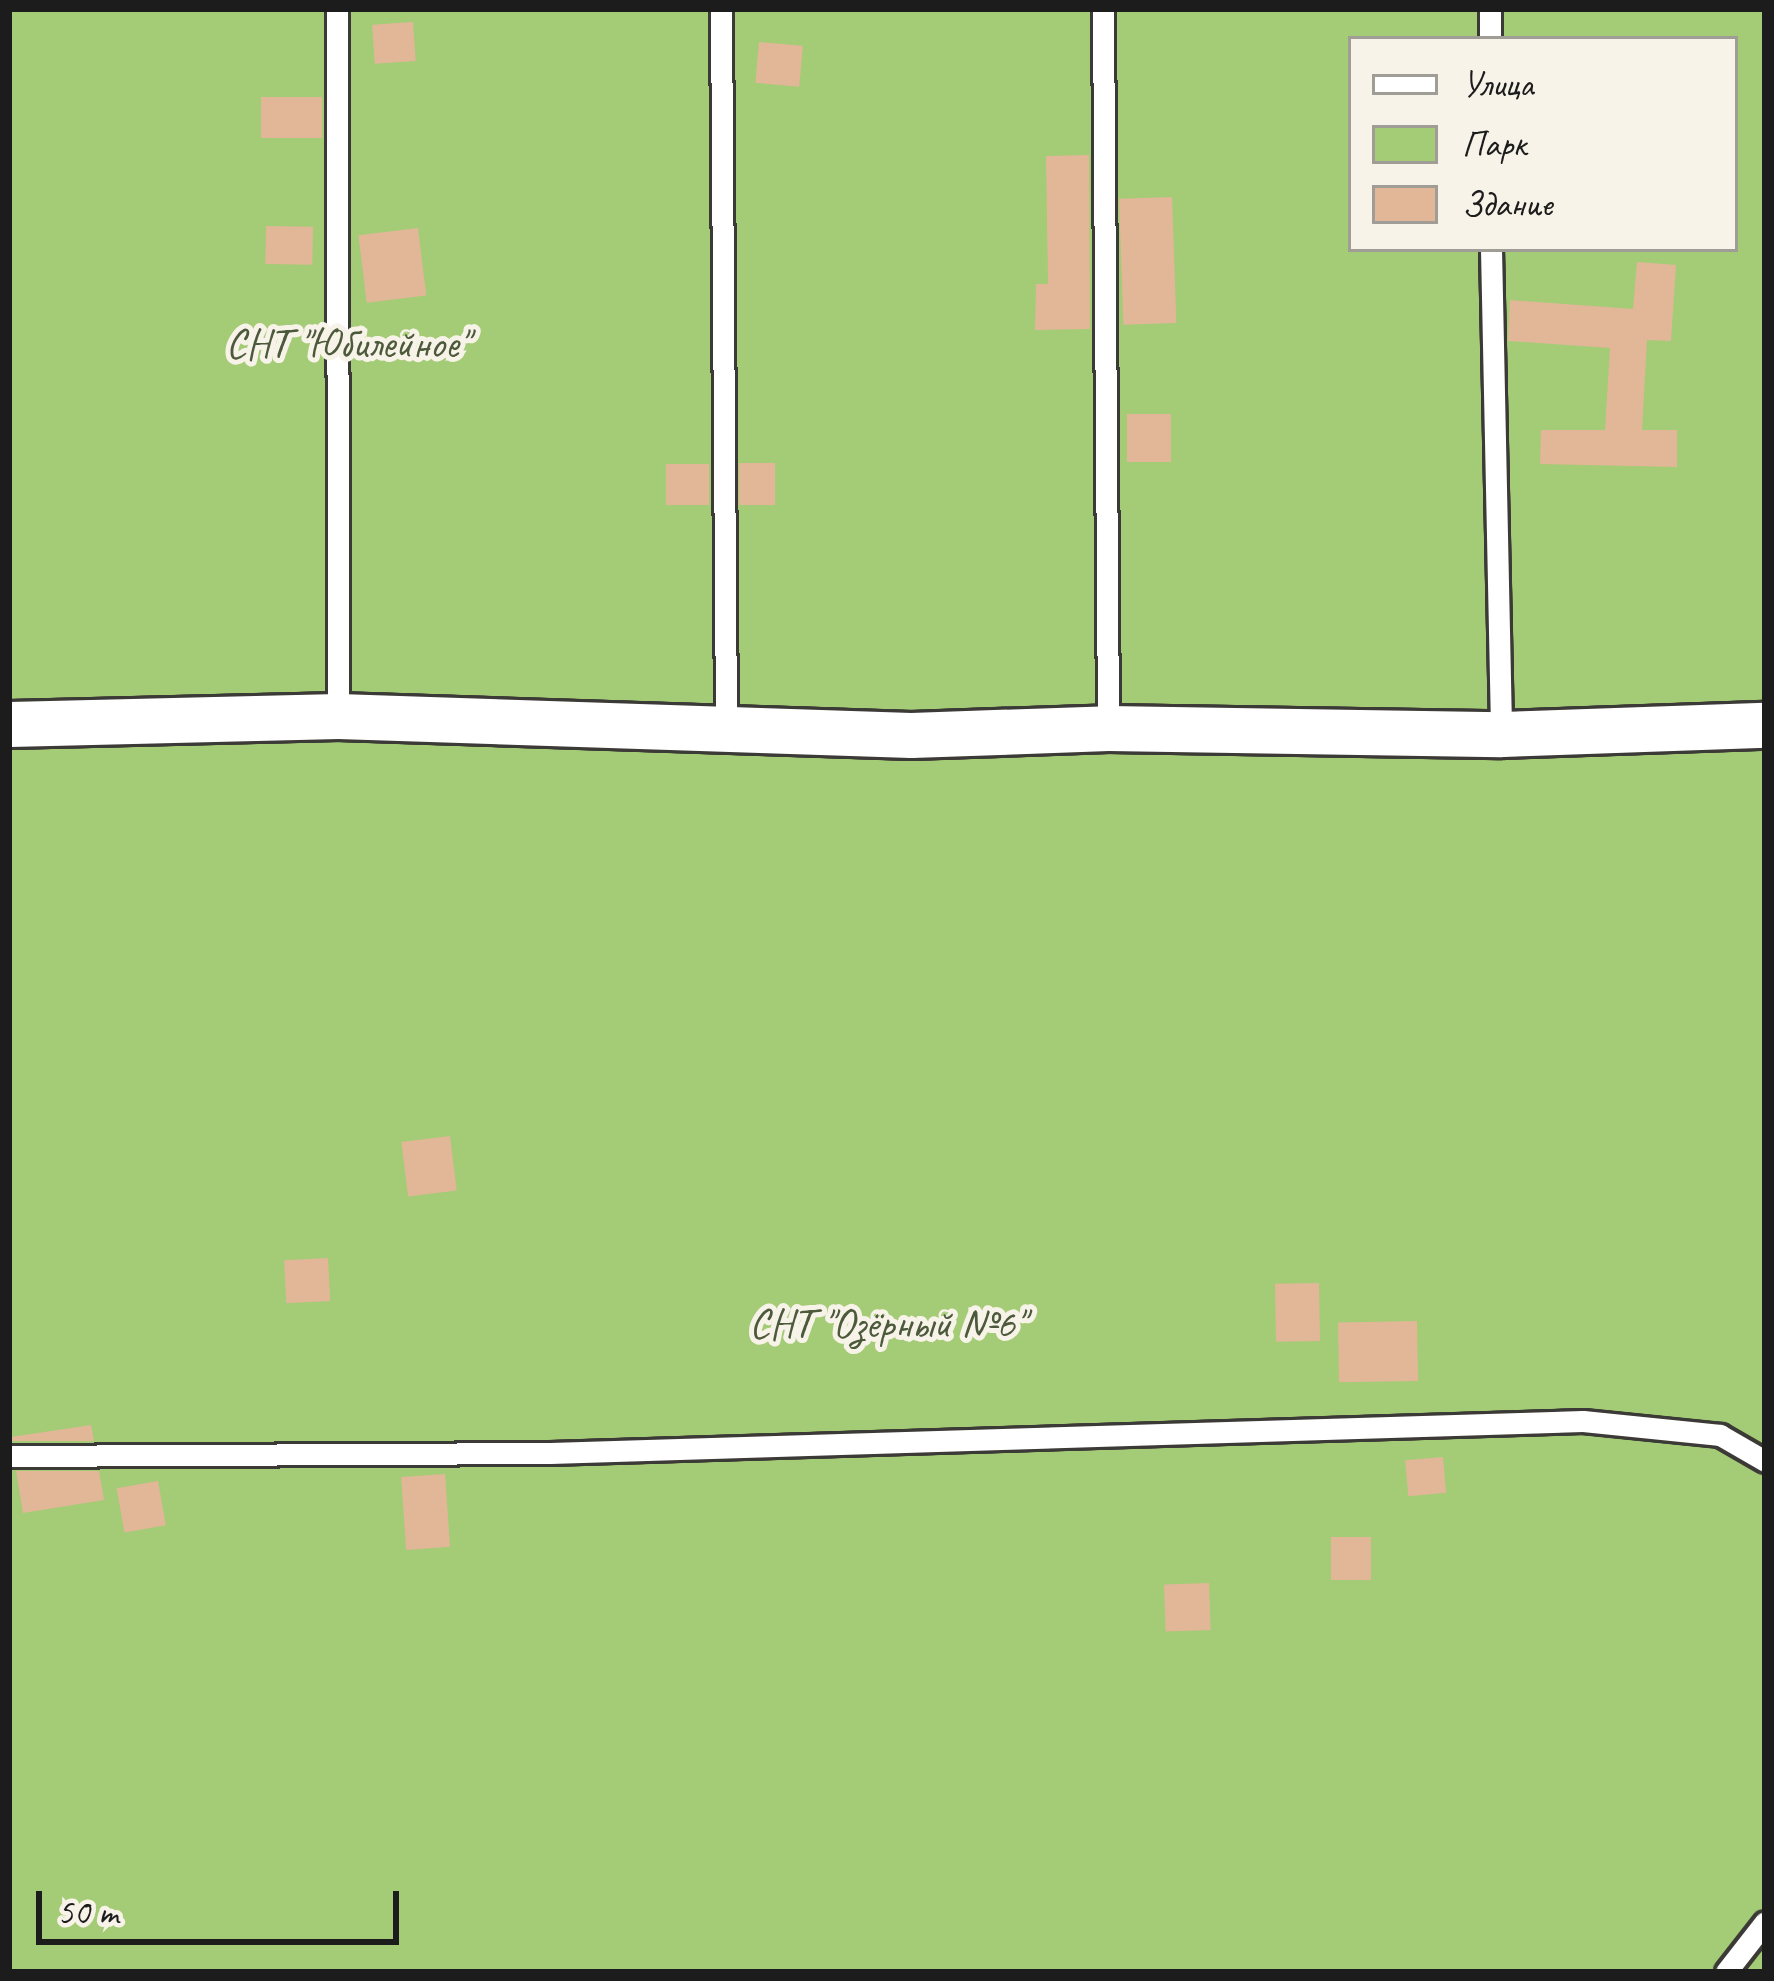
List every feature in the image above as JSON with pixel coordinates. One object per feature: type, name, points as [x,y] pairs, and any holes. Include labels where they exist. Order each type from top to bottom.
[{"type":"street","points":[[9,724],[338,716],[726,725],[911,735],[1108,728],[1501,734],[1765,725]]},
{"type":"lane","points":[[337,9],[338,716]]},
{"type":"lane","points":[[721,9],[726,725]]},
{"type":"lane","points":[[1103,9],[1108,728]]},
{"type":"lane","points":[[1491,252],[1501,734]]},
{"type":"lane","points":[[9,1456],[550,1453],[1582,1421],[1720,1435],[1765,1461]]},
{"type":"lane","points":[[1726,1972],[1765,1922]]},
{"type":"green space","name":"СНТ \"Озёрный №6\"","points":[[9,9],[1765,9],[1765,1972],[9,1972]]},
{"type":"building","points":[[413,22],[416,61],[375,64],[372,25]]},
{"type":"building","points":[[759,42],[803,46],[799,87],[755,83]]},
{"type":"building","points":[[261,97],[322,97],[322,138],[261,138]]},
{"type":"building","points":[[1089,155],[1090,329],[1035,330],[1036,284],[1048,284],[1046,156]]},
{"type":"building","points":[[1172,197],[1176,323],[1123,325],[1119,199]]},
{"type":"building","points":[[266,226],[313,227],[312,265],[265,264]]},
{"type":"building","points":[[418,228],[426,295],[367,303],[358,235]]},
{"type":"building","points":[[1637,262],[1676,265],[1671,341],[1647,340],[1642,430],[1677,430],[1677,467],[1540,464],[1541,430],[1605,430],[1610,348],[1508,341],[1510,300],[1633,309]]},
{"type":"building","points":[[1127,414],[1171,414],[1171,462],[1127,462]]},
{"type":"building","points":[[739,463],[775,463],[775,505],[739,505]]},
{"type":"building","points":[[666,464],[709,464],[709,505],[666,505]]},
{"type":"building","points":[[450,1136],[457,1191],[408,1197],[401,1142]]},
{"type":"building","points":[[328,1258],[330,1301],[286,1303],[284,1260]]},
{"type":"building","points":[[1319,1283],[1320,1341],[1276,1342],[1275,1284]]},
{"type":"building","points":[[1417,1321],[1418,1381],[1339,1382],[1338,1322]]},
{"type":"building","points":[[91,1425],[94,1441],[12,1441],[11,1437]]},
{"type":"building","points":[[1443,1457],[1446,1493],[1408,1496],[1405,1460]]},
{"type":"building","points":[[16,1471],[99,1471],[104,1500],[23,1513]]},
{"type":"building","points":[[445,1474],[450,1547],[406,1550],[401,1477]]},
{"type":"building","points":[[158,1481],[166,1525],[124,1533],[117,1488]]},
{"type":"building","points":[[1331,1537],[1371,1537],[1371,1580],[1331,1580]]},
{"type":"building","points":[[1209,1583],[1211,1630],[1166,1632],[1164,1585]]},
{"type":"park label","name":"СНТ \"Юбилейное\"","points":[[347,344]]}]
